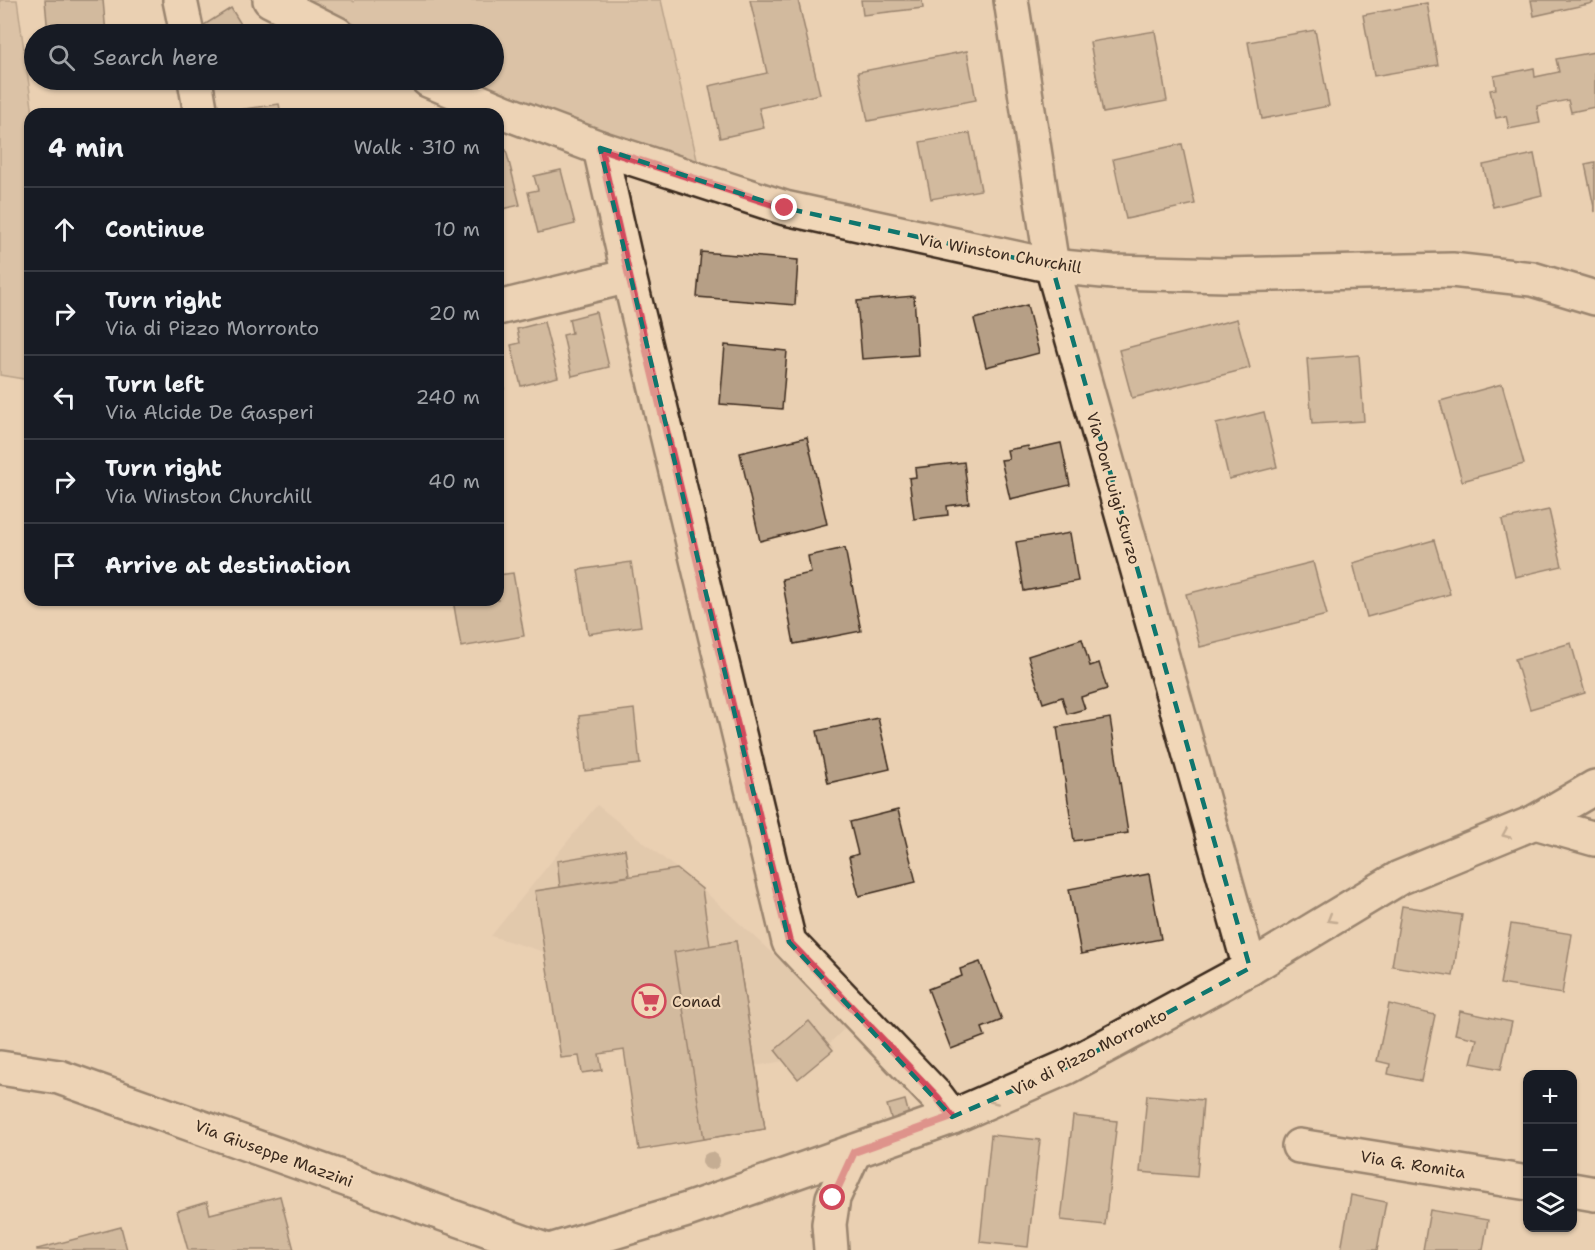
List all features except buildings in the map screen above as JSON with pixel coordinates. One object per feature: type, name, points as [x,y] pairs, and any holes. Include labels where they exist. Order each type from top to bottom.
[{"type":"street","points":[[180,0],[185,24]]},
{"type":"street","points":[[270,0],[317,24]]},
{"type":"street","name":"Via Don Luigi Sturzo","points":[[1011,0],[1052,266],[1250,968]]},
{"type":"street","points":[[197,90],[200,108]]},
{"type":"street","name":"Via Winston Churchill","points":[[452,90],[494,108]]},
{"type":"street","name":"Via Winston Churchill","points":[[504,112],[600,148],[785,208],[1052,266],[1113,272],[1226,275],[1452,270],[1532,279],[1595,298]]},
{"type":"street","points":[[600,148],[789,942],[937,1097],[952,1117]]},
{"type":"street","points":[[504,307],[629,276]]},
{"type":"street","name":"Via di Pizzo Morronto","points":[[553,1250],[687,1210],[854,1152],[952,1117],[1067,1067],[1250,968],[1399,878],[1535,822],[1595,788]]},
{"type":"street","points":[[1535,822],[1595,839]]},
{"type":"street","name":"Via Giuseppe Mazzini","points":[[0,1068],[59,1077],[545,1250]]},
{"type":"street","name":"Via G. Romita","points":[[1299,1146],[1523,1182]]},
{"type":"street","points":[[831,1250],[829,1224],[833,1198],[854,1152]]},
{"type":"street","points":[[1577,1192],[1595,1194]]},
{"type":"highlighted area","points":[[600,148],[785,208],[1052,266],[1250,968],[1067,1067],[952,1117],[789,942]]},
{"type":"shaded area","points":[[0,0],[17,0],[24,50],[24,90],[30,90],[32,108],[24,108],[24,379],[0,375]]},
{"type":"shaded area","points":[[305,0],[351,0],[354,2],[355,0],[661,0],[698,164],[556,115],[495,90],[504,90],[504,24],[354,24]]},
{"type":"shaded area","name":"Conad","points":[[597,805],[702,889],[847,1026],[829,1044],[833,1050],[798,1079],[784,1061],[755,1066],[765,1129],[639,1150],[624,1051],[599,1054],[602,1070],[582,1073],[579,1056],[561,1058],[545,952],[491,936]]},
{"type":"place","name":"Conad","points":[[649,1001]]},
{"type":"route","points":[[785,208],[600,148],[789,942],[937,1097],[952,1117],[854,1152],[833,1198]]}]
